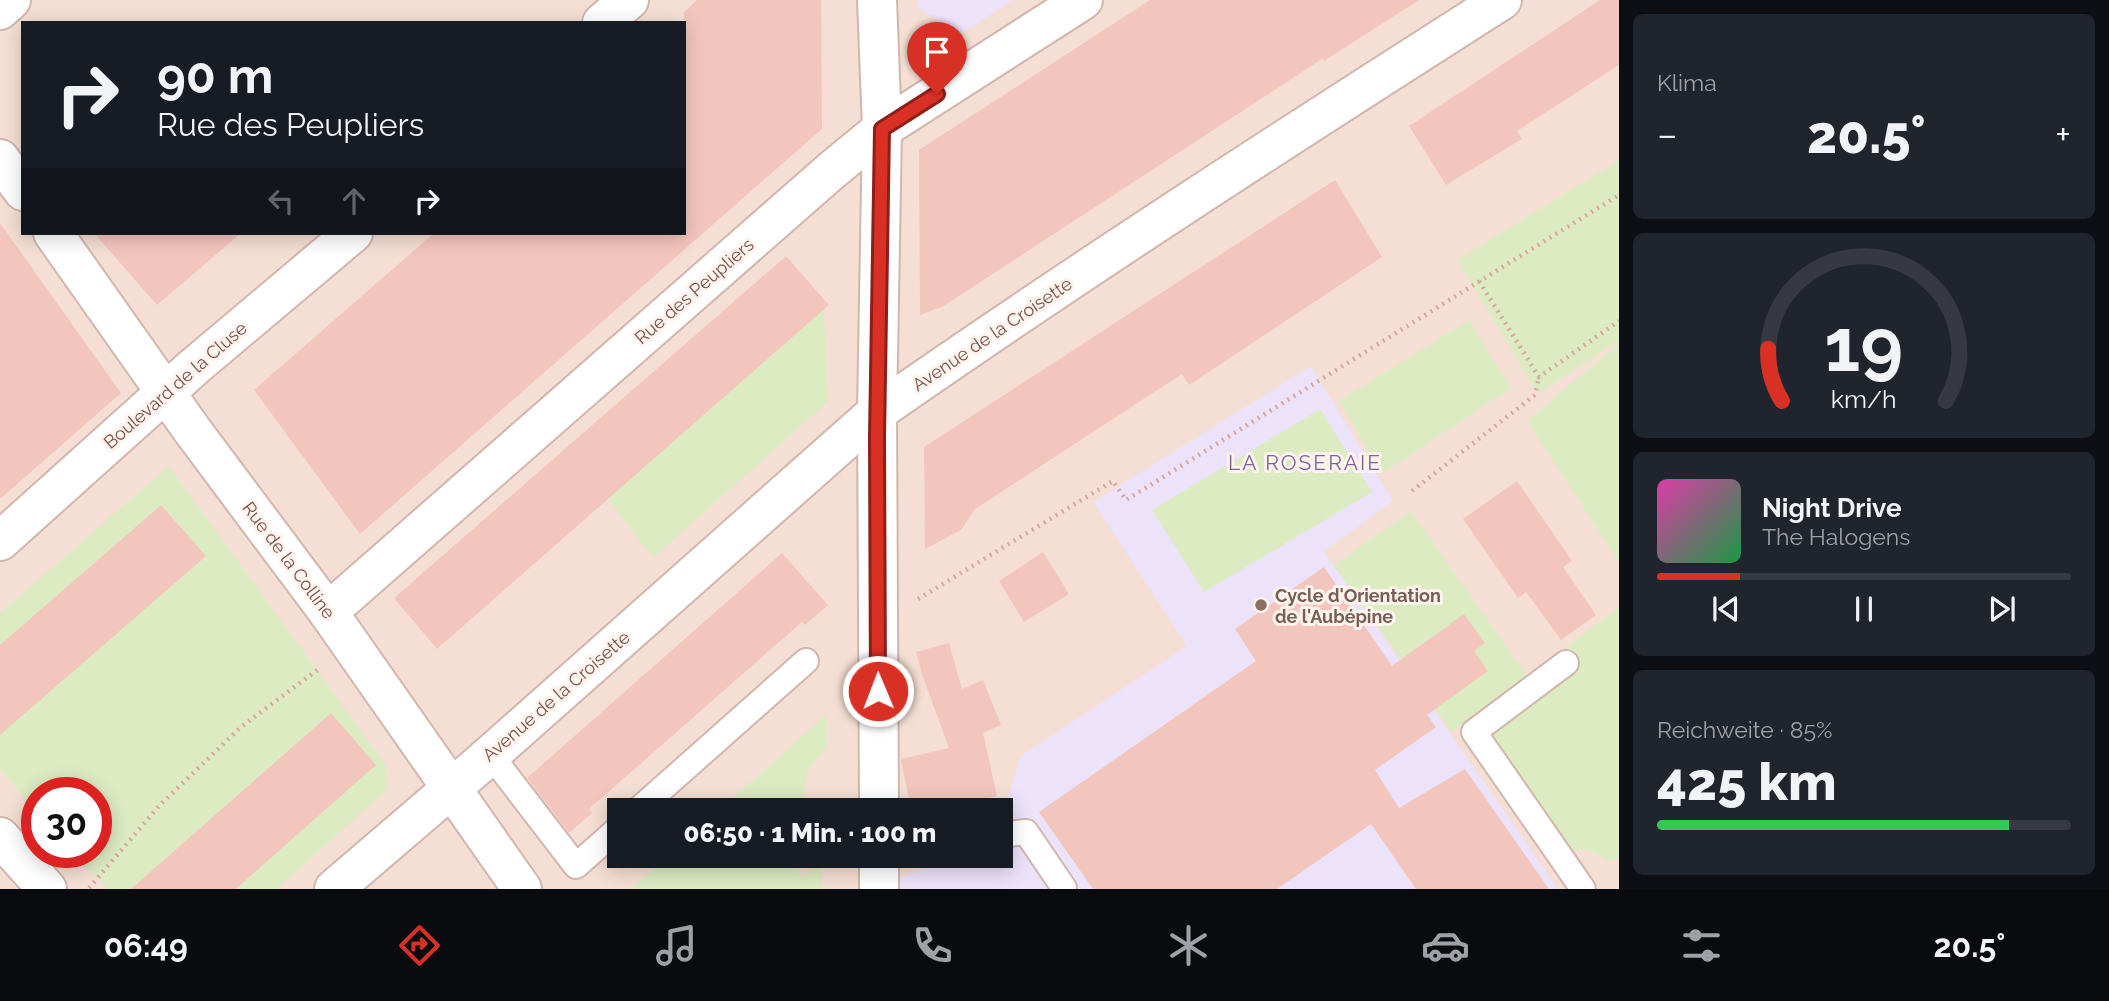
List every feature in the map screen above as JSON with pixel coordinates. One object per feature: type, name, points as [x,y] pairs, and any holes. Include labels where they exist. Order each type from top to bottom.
[{"type":"street","points":[[0,10],[11,0]]},
{"type":"street","points":[[604,21],[628,0]]},
{"type":"street","points":[[877,0],[882,129],[877,412],[879,798]]},
{"type":"street","name":"Rue des Peupliers","points":[[328,612],[820,180],[882,129],[1083,0]]},
{"type":"street","name":"Avenue de la Croisette","points":[[334,889],[877,412],[1332,108],[1502,0]]},
{"type":"street","points":[[0,159],[21,188]]},
{"type":"street","name":"Rue de la Colline","points":[[54,235],[328,612],[523,889]]},
{"type":"street","name":"Boulevard de la Cluse","points":[[0,541],[166,392],[351,235]]},
{"type":"street","points":[[0,837],[47,889]]},
{"type":"street","points":[[879,868],[879,889]]},
{"type":"lane","points":[[652,798],[806,661]]},
{"type":"lane","points":[[1566,663],[1474,732],[1583,889]]},
{"type":"lane","points":[[490,754],[576,866],[607,839]]},
{"type":"lane","points":[[1013,834],[1026,832],[1064,888]]},
{"type":"path","points":[[918,599],[1113,481],[1126,500],[1619,195]]},
{"type":"path","points":[[1479,281],[1539,377]]},
{"type":"path","points":[[1412,491],[1535,395],[1539,377],[1619,321]]},
{"type":"path","points":[[89,888],[159,806],[241,727],[326,663]]},
{"type":"shaded area","points":[[0,0],[1619,0],[1619,889],[0,889]]},
{"type":"shaded area","points":[[918,0],[1013,0],[962,33],[918,9]]},
{"type":"shaded area","name":"Cycle d'Orientation de l'Aubépine","points":[[1311,366],[1393,501],[1324,551],[1558,889],[895,889],[894,880],[924,868],[1013,868],[1013,798],[1008,798],[1021,756],[1187,646],[1093,502]]},
{"type":"green space","points":[[1619,160],[1619,341],[1538,394],[1457,260]]},
{"type":"green space","points":[[824,309],[828,402],[653,558],[608,499]]},
{"type":"green space","points":[[1469,320],[1511,388],[1382,474],[1339,401]]},
{"type":"green space","points":[[1619,344],[1619,562],[1527,421]]},
{"type":"green space","points":[[1320,409],[1372,492],[1204,592],[1152,510]]},
{"type":"green space","points":[[169,466],[386,765],[388,789],[277,889],[108,889],[87,868],[112,868],[112,777],[21,777],[21,794],[0,769],[0,613]]},
{"type":"green space","points":[[1411,511],[1527,676],[1452,732],[1334,565]]},
{"type":"green space","points":[[1619,607],[1619,857],[1611,862],[1590,850],[1567,850],[1490,742],[1494,731],[1572,671],[1557,654]]},
{"type":"green space","points":[[827,714],[827,747],[810,767],[804,798],[732,798]]},
{"type":"green space","points":[[655,868],[796,868],[802,877],[813,868],[821,868],[822,887],[828,889],[631,889]]},
{"type":"building","points":[[697,0],[821,0],[822,129],[360,534],[254,390],[432,235],[686,235],[684,12]]},
{"type":"building","points":[[1150,0],[1419,0],[1324,61],[1322,59],[942,307],[920,315],[919,150]]},
{"type":"building","points":[[1600,0],[1619,0],[1619,65],[1517,131],[1522,139],[1446,185],[1409,126]]},
{"type":"building","points":[[1335,180],[1382,257],[1189,385],[1182,374],[975,509],[961,530],[925,549],[924,447]]},
{"type":"building","points":[[0,223],[121,393],[0,499]]},
{"type":"building","points":[[96,235],[239,235],[157,305]]},
{"type":"building","points":[[786,256],[829,305],[437,649],[394,598]]},
{"type":"building","points":[[1517,481],[1572,561],[1563,567],[1596,615],[1561,640],[1526,592],[1518,598],[1463,519]]},
{"type":"building","points":[[161,505],[206,556],[0,735],[0,645]]},
{"type":"building","points":[[1043,552],[1069,594],[1024,622],[999,581]]},
{"type":"building","points":[[782,553],[828,605],[805,625],[802,622],[589,809],[592,813],[569,833],[527,778]]},
{"type":"building","points":[[1324,567],[1392,666],[1464,614],[1485,643],[1474,651],[1488,671],[1427,715],[1436,727],[1375,770],[1399,808],[1465,769],[1549,889],[1416,889],[1371,824],[1277,889],[1093,889],[1039,812],[1256,661],[1235,629]]},
{"type":"building","points":[[949,643],[962,689],[983,680],[1001,725],[983,733],[997,796],[909,798],[901,759],[949,748],[916,652]]},
{"type":"building","points":[[331,713],[376,765],[236,889],[131,889]]},
{"type":"place","name":"Cycle d'Orientation de l'Aubépine","points":[[1261,605]]},
{"type":"district","name":"LA ROSERAIE","points":[[1305,462]]},
{"type":"route","points":[[878,691],[877,437],[882,129],[937,94]]}]
